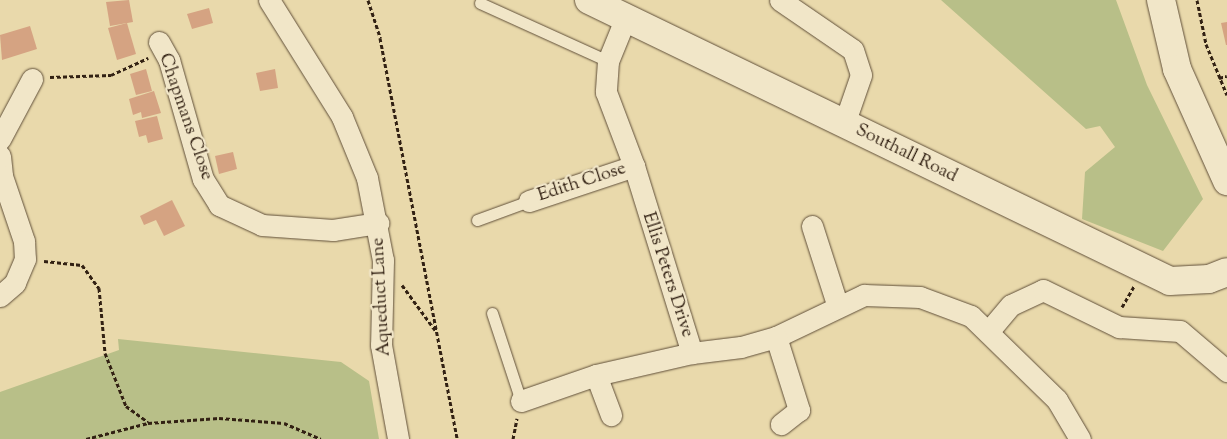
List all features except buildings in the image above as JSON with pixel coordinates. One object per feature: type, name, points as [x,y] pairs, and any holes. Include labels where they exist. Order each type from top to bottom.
[{"type":"street","name":"Aqueduct Lane","points":[[269,0],[342,117],[367,178],[378,223],[383,260],[381,345],[398,439]]},
{"type":"street","name":"Southall Road","points":[[589,0],[1170,281],[1209,280],[1227,272]]},
{"type":"street","points":[[780,0],[853,50],[861,75],[844,124]]},
{"type":"street","points":[[1161,0],[1177,69],[1227,181]]},
{"type":"street","name":"Ellis Peters Drive","points":[[626,17],[608,61],[608,104],[634,166],[692,354],[741,347],[776,336],[864,295],[920,297],[971,316],[1057,400],[1080,439]]},
{"type":"street","name":"Chapmans Close","points":[[161,46],[203,179],[219,205],[262,225],[333,230],[378,223]]},
{"type":"street","points":[[0,139],[32,79]]},
{"type":"street","points":[[0,156],[2,176],[24,241],[24,259],[15,284],[0,296]]},
{"type":"street","name":"Edith Close","points":[[530,201],[634,166]]},
{"type":"street","points":[[812,226],[838,307]]},
{"type":"street","points":[[988,332],[1011,305],[1043,290],[1113,324],[1180,331],[1227,371]]},
{"type":"street","points":[[776,336],[799,410],[781,424]]},
{"type":"street","points":[[521,401],[596,374],[692,354]]},
{"type":"street","points":[[596,374],[611,415]]},
{"type":"lane","points":[[480,3],[608,61]]},
{"type":"lane","points":[[477,220],[530,201]]},
{"type":"lane","points":[[492,313],[521,401]]},
{"type":"path","points":[[368,0],[380,38],[457,439]]},
{"type":"path","points":[[1197,0],[1206,44],[1227,95]]},
{"type":"path","points":[[32,79],[111,75],[161,46]]},
{"type":"path","points":[[1219,78],[1227,76]]},
{"type":"path","points":[[24,259],[82,265],[99,288],[105,353],[126,406],[148,423]]},
{"type":"path","points":[[383,260],[437,332]]},
{"type":"path","points":[[1113,324],[1140,276]]},
{"type":"path","points":[[86,439],[148,423],[219,418],[284,423],[322,439]]},
{"type":"green space","points":[[941,0],[1116,0],[1147,85],[1203,199],[1163,251],[1082,219],[1085,172],[1115,147],[1100,126],[1086,129]]},
{"type":"green space","points":[[118,339],[341,362],[369,381],[379,439],[0,439],[0,392],[119,350]]}]
